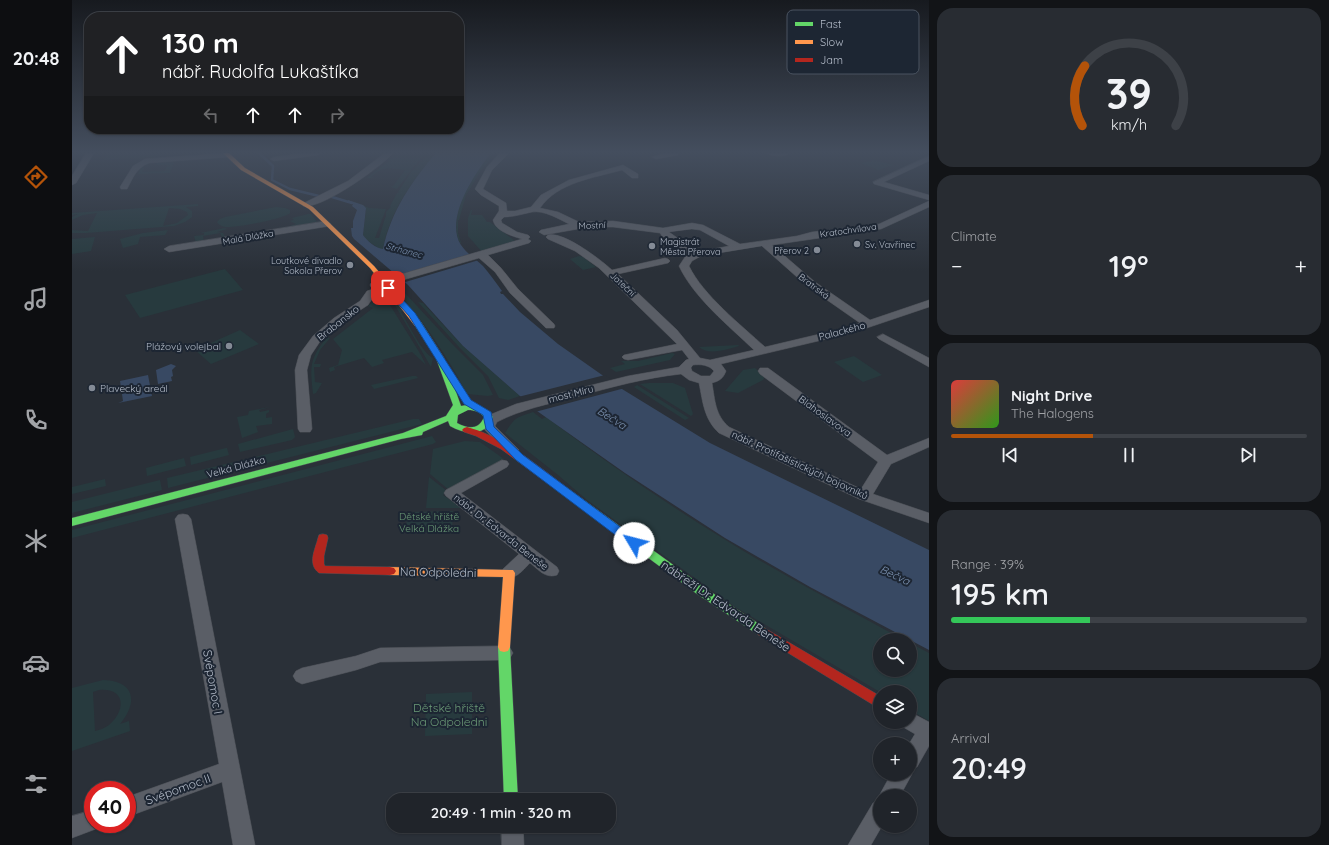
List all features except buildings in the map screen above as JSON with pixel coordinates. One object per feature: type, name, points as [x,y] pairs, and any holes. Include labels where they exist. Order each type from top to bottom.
[{"type":"street","points":[[285,192],[306,204],[372,267],[412,314],[446,369],[470,404],[488,414],[488,423],[482,428],[466,430],[457,428],[453,424],[451,419],[457,405],[446,369]]},
{"type":"street","points":[[306,204],[333,192]]},
{"type":"street","points":[[484,192],[496,198],[502,203],[504,210],[502,214],[520,213],[534,209],[555,214],[578,225]]},
{"type":"street","points":[[534,209],[545,196],[551,192]]},
{"type":"street","points":[[911,192],[929,198]]},
{"type":"street","name":"Kratochvílova","points":[[696,255],[764,243],[794,240],[812,235],[881,226],[929,204]]},
{"type":"street","name":"Jateční","points":[[502,214],[497,220],[498,224],[514,234],[536,238],[580,250],[610,272],[674,333],[696,361]]},
{"type":"street","name":"Malá Dlážka","points":[[169,249],[327,224]]},
{"type":"street","name":"Mostní","points":[[386,285],[396,279],[578,225],[607,224],[664,230],[668,228],[699,226],[738,247]]},
{"type":"street","points":[[664,230],[665,234],[696,255],[688,259],[684,266],[685,270],[758,352]]},
{"type":"street","name":"Bratrská","points":[[764,243],[811,284],[869,324]]},
{"type":"street","points":[[481,254],[498,270],[514,292],[550,326]]},
{"type":"street","points":[[610,272],[665,261]]},
{"type":"street","name":"Brabansko","points":[[305,429],[301,370],[305,355],[311,345],[321,334],[364,303],[372,292],[386,285]]},
{"type":"street","name":"Palackého","points":[[705,380],[716,378],[719,375],[716,367],[741,362],[758,352],[848,331],[929,303]]},
{"type":"street","points":[[883,337],[929,363]]},
{"type":"street","points":[[628,357],[645,355],[685,346]]},
{"type":"street","points":[[705,380],[693,378],[685,370],[686,365],[696,361],[716,367]]},
{"type":"street","name":"most Míru","points":[[488,423],[496,417],[524,406],[652,374],[685,370]]},
{"type":"street","name":"Blahoslavova","points":[[764,371],[886,461]]},
{"type":"street","name":"nábř. Protifašistických bojovníků","points":[[705,380],[709,410],[714,420],[720,426],[782,458],[864,496],[929,518]]},
{"type":"street","name":"most Míru","points":[[478,408],[524,406]]},
{"type":"street","points":[[453,414],[464,408],[478,408]]},
{"type":"street","name":"Velká Dlážka","points":[[72,522],[406,435],[446,420],[453,414]]},
{"type":"street","name":"nábřeží Dr. Edvarda Beneše","points":[[488,423],[489,427],[519,458]]},
{"type":"street","name":"Velká Dlážka","points":[[406,435],[449,429],[466,430]]},
{"type":"street","name":"nábřeží Dr. Edvarda Beneše","points":[[466,430],[478,433],[519,458],[713,599],[821,669],[873,699]]},
{"type":"street","points":[[864,496],[886,461],[929,442]]},
{"type":"street","name":"nábř. Dr. Edvarda Beneše","points":[[502,464],[451,493],[551,571]]},
{"type":"street","name":"Svépomoc I","points":[[183,519],[244,845]]},
{"type":"street","name":"Na Odpoledni","points":[[323,538],[317,564],[323,570],[509,573]]},
{"type":"street","points":[[511,793],[504,653],[509,573],[529,554]]},
{"type":"street","points":[[302,676],[356,663],[380,655],[504,653]]},
{"type":"street","points":[[917,725],[928,731],[917,749]]},
{"type":"street","name":"Svépomoc II","points":[[136,805],[229,770]]},
{"type":"street","points":[[859,845],[873,822]]},
{"type":"street","points":[[72,828],[84,823]]},
{"type":"street","points":[[512,833],[513,845]]},
{"type":"green space","points":[[406,192],[391,222],[383,249],[380,249],[365,239],[363,235],[366,210],[363,205],[369,208],[386,209],[375,238],[379,238],[386,217],[386,212],[391,207],[390,206],[397,193]]},
{"type":"green space","points":[[466,192],[468,192],[459,220],[457,221],[459,208]]},
{"type":"green space","points":[[198,204],[198,206],[186,207],[192,211],[192,217],[185,222],[174,226],[86,233],[72,233],[72,230],[88,231],[97,213],[83,215],[72,220],[72,217],[78,214],[72,215],[72,213]],"holes":[[[169,208],[180,209],[187,212],[188,215],[177,223],[163,226]]]},
{"type":"green space","points":[[276,207],[290,210],[290,213],[279,218],[239,226],[225,227],[217,222],[225,217]]},
{"type":"green space","points":[[471,210],[471,215],[482,215],[487,222],[490,222],[515,241],[482,252],[468,236],[468,218]]},
{"type":"green space","points":[[311,214],[317,222],[284,228],[296,224],[290,221],[294,220],[292,218]]},
{"type":"green space","points":[[457,221],[458,233],[461,243],[457,232]]},
{"type":"green space","points":[[225,228],[227,229],[217,232],[223,233],[225,237],[223,239],[220,233],[203,236],[204,242],[196,243],[194,236],[204,235],[204,233],[200,233]]},
{"type":"green space","points":[[168,230],[165,235],[140,237],[138,244],[123,248],[120,239],[143,233]]},
{"type":"green space","points":[[95,237],[91,251],[72,254],[72,239]]},
{"type":"green space","points":[[579,256],[583,257],[596,267],[583,270],[570,259]]},
{"type":"green space","points":[[225,269],[243,290],[140,318],[125,295]]},
{"type":"green space","points":[[405,293],[483,375],[493,395],[467,394],[436,341],[408,304],[398,294]]},
{"type":"green space","points":[[385,297],[426,365],[412,352],[382,360],[384,363],[372,367],[364,358],[334,367],[335,370],[330,372],[329,368],[338,365],[342,350],[333,339],[373,308],[368,306],[378,298]]},
{"type":"green space","points":[[392,300],[403,310],[401,312],[424,350],[433,358],[431,367]]},
{"type":"green space","points":[[418,302],[423,303],[463,346],[520,396],[508,400],[499,398],[488,376]]},
{"type":"green space","name":"Plážový volejbal","points":[[240,330],[259,344],[211,364],[195,350]]},
{"type":"green space","points":[[327,337],[330,338],[320,350],[314,364],[321,364],[320,367],[314,367],[315,382],[322,383],[316,393],[313,394],[311,377],[312,364],[317,351]]},
{"type":"green space","points":[[739,346],[719,351],[703,350],[699,347]]},
{"type":"green space","points":[[672,353],[675,354],[670,360],[616,372],[610,368],[625,364],[621,361],[638,361]]},
{"type":"green space","points":[[854,356],[882,375],[863,382],[834,362]]},
{"type":"green space","points":[[755,368],[765,377],[763,380],[738,393],[725,391],[743,370]]},
{"type":"green space","points":[[416,376],[418,378],[374,389],[371,385]]},
{"type":"green space","points":[[673,383],[685,388],[693,414],[691,416],[640,384]]},
{"type":"green space","points":[[637,385],[689,418],[685,420],[634,387]]},
{"type":"green space","points":[[270,407],[259,410],[260,412],[269,410],[266,414],[266,418],[272,417],[272,424],[256,426],[258,432],[242,438],[237,417],[248,415],[249,411]]},
{"type":"green space","points":[[533,412],[542,419],[546,417],[633,480],[724,539],[790,578],[891,633],[873,633],[873,677],[917,677],[917,647],[929,653],[929,721],[917,714],[917,685],[873,685],[873,688],[735,607],[587,500],[505,433],[517,418]]},
{"type":"green space","points":[[413,419],[419,419],[422,424],[168,488],[167,478]]},
{"type":"green space","points":[[293,429],[295,437],[292,440],[240,452],[238,444]]},
{"type":"green space","points":[[432,436],[436,442],[433,444],[72,538],[72,530]]},
{"type":"green space","points":[[465,441],[480,442],[504,459],[449,490],[430,474],[433,449]]},
{"type":"green space","points":[[227,448],[229,455],[191,465],[190,457]]},
{"type":"green space","points":[[184,458],[186,466],[147,476],[146,468]]},
{"type":"green space","points":[[429,477],[447,491],[443,495],[462,508],[426,508]]},
{"type":"green space","points":[[105,479],[106,486],[72,494],[72,487]]},
{"type":"green space","points":[[160,480],[162,490],[72,513],[72,502]]},
{"type":"green space","name":"Dětské hřiště Velká Dlážka","points":[[453,511],[452,532],[405,533],[408,512]]},
{"type":"green space","points":[[103,680],[113,681],[127,688],[131,700],[130,708],[120,724],[129,721],[130,731],[72,751],[72,688]],"holes":[[[108,690],[119,696],[120,707],[115,719],[109,725],[95,731],[93,692]]]},
{"type":"green space","name":"Dětské hřiště Na Odpoledni","points":[[472,692],[472,734],[425,736],[426,694]]},
{"type":"water","name":"Bečva","points":[[407,192],[466,192],[456,222],[457,234],[461,245],[486,269],[502,291],[500,292],[501,294],[503,294],[520,312],[558,344],[622,389],[710,443],[929,550],[929,650],[917,644],[917,633],[897,633],[810,587],[725,538],[625,473],[537,411],[463,346],[408,285],[352,236],[351,228],[353,228],[353,221],[357,210],[352,206],[353,204],[348,202],[348,200],[363,205],[366,208],[363,235],[372,244],[383,249],[391,222]]},
{"type":"water","points":[[171,364],[176,366],[172,370],[172,381],[158,384],[156,370]]},
{"type":"water","points":[[148,375],[152,396],[118,403],[123,401],[120,381]]},
{"type":"pier","points":[[472,255],[479,260],[402,283],[395,276]]},
{"type":"pier","points":[[605,375],[625,388],[535,412],[518,397]]},
{"type":"waterway","name":"Strhanec","points":[[304,192],[319,196]]},
{"type":"waterway","name":"Strhanec","points":[[332,197],[352,203]]},
{"type":"traffic: fast","points":[[406,435],[449,418],[453,414],[457,405],[440,358],[418,324]]},
{"type":"traffic: fast","points":[[464,408],[475,408],[481,410],[489,417],[487,423],[479,429],[474,430],[463,429],[453,424],[455,414],[464,408]]},
{"type":"traffic: fast","points":[[72,522],[401,436],[419,433]]},
{"type":"traffic: fast","points":[[562,489],[701,591],[761,631]]},
{"type":"traffic: fast","points":[[504,647],[511,793]]},
{"type":"traffic: slow","points":[[284,192],[311,208],[372,267],[418,324]]},
{"type":"traffic: slow","points":[[390,571],[509,573],[504,647]]},
{"type":"traffic: jam","points":[[467,430],[479,434],[504,447],[562,489]]},
{"type":"traffic: jam","points":[[323,538],[318,560],[318,564],[323,570],[390,571]]},
{"type":"traffic: jam","points":[[761,631],[873,699]]},
{"type":"place","name":"Sv. Vavřinec","points":[[857,244]]},
{"type":"place","name":"Magistrát Města Přerova","points":[[652,246]]},
{"type":"place","name":"Přerov 2","points":[[817,250]]},
{"type":"place","name":"Loutkové divadlo Sokola Přerov","points":[[350,265]]},
{"type":"place","name":"Plážový volejbal","points":[[229,346]]},
{"type":"place","name":"Plavecký areál","points":[[92,388]]},
{"type":"route","points":[[388,288],[412,314],[446,369],[458,384],[468,402],[488,414],[489,427],[519,458],[634,543]]}]
